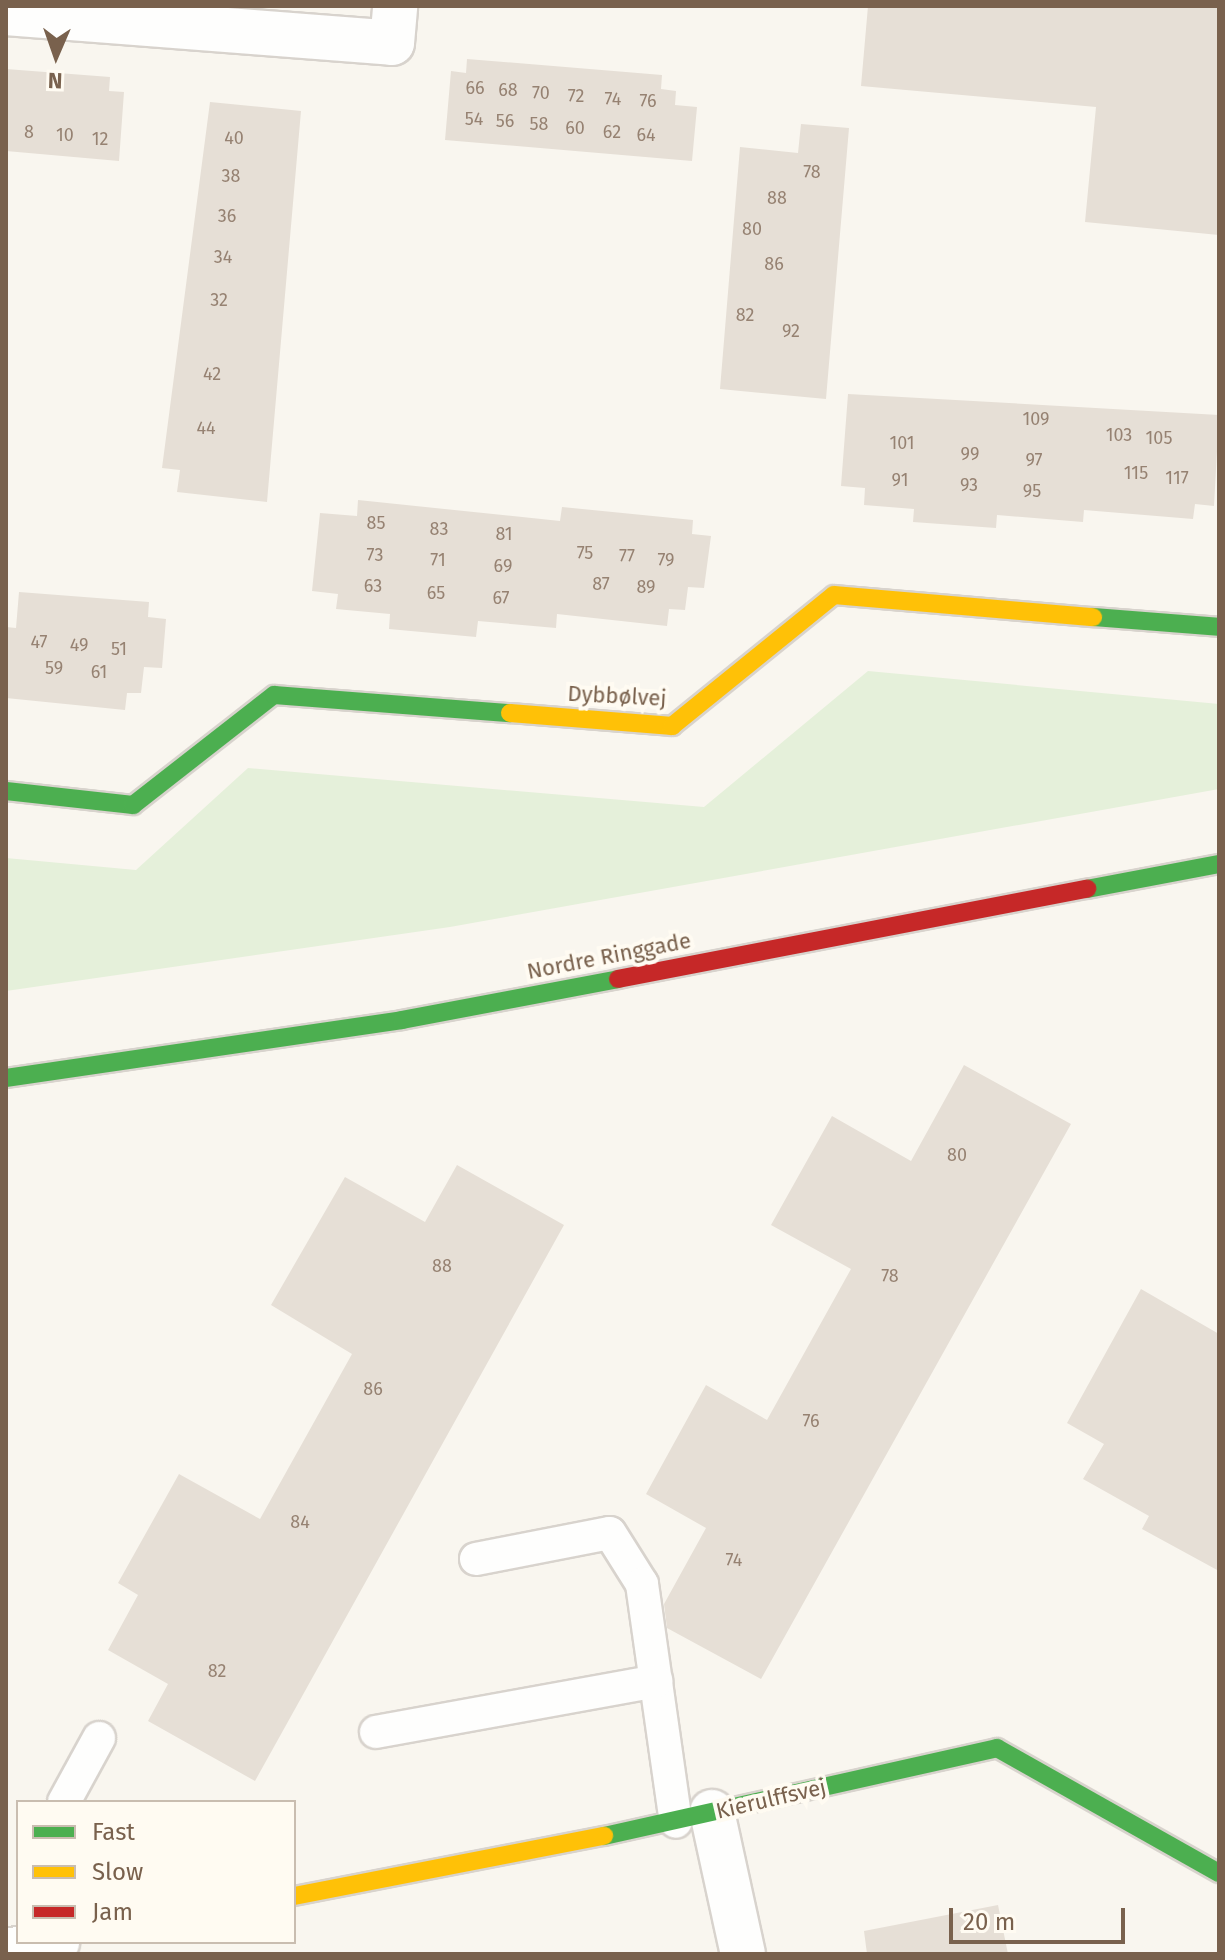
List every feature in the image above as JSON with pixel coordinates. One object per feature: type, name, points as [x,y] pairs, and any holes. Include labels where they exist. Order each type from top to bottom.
[{"type":"street","points":[[6,13],[263,20],[392,43],[395,6]]},
{"type":"street","name":"Dybbølvej","points":[[6,791],[133,805],[274,695],[672,726],[834,595],[1219,627]]},
{"type":"street","name":"Nordre Ringgade","points":[[6,1078],[402,1020],[1219,864]]},
{"type":"street","name":"Kierulffsvej","points":[[296,1896],[694,1817],[997,1748],[1219,1873]]},
{"type":"street","points":[[694,1817],[743,1954]]},
{"type":"street","points":[[6,1951],[43,1944]]},
{"type":"lane","points":[[476,1559],[610,1533],[642,1584],[656,1681],[694,1817]]},
{"type":"lane","points":[[376,1732],[656,1681]]},
{"type":"lane","points":[[65,1800],[99,1738]]},
{"type":"green space","points":[[868,671],[1219,704],[1219,789],[450,927],[6,991],[6,858],[136,870],[248,768],[704,807]]},
{"type":"building","points":[[868,6],[1219,6],[1219,235],[1085,222],[1096,107],[861,86]]},
{"type":"building","points":[[467,59],[662,75],[661,89],[676,91],[675,105],[697,107],[692,161],[445,140],[451,71],[466,73]]},
{"type":"building","points":[[6,69],[110,77],[109,91],[124,92],[119,161],[6,151]]},
{"type":"building","points":[[210,102],[301,111],[267,502],[177,492],[180,470],[162,468]]},
{"type":"building","points":[[801,124],[849,128],[826,399],[720,389],[740,147],[798,153]]},
{"type":"building","points":[[848,394],[1219,415],[1214,506],[1195,504],[1193,519],[1084,510],[1083,522],[997,515],[996,528],[913,522],[914,509],[864,505],[865,488],[841,486]]},
{"type":"building","points":[[358,500],[560,521],[562,507],[693,520],[692,534],[711,536],[704,588],[688,587],[685,610],[669,609],[667,626],[557,614],[556,628],[478,621],[476,637],[389,629],[390,614],[336,609],[338,594],[312,591],[320,513],[357,516]]},
{"type":"building","points":[[19,592],[149,602],[148,617],[166,619],[162,668],[144,667],[141,693],[127,693],[125,710],[6,698],[6,627],[16,628]]},
{"type":"building","points":[[964,1065],[1071,1124],[761,1679],[667,1628],[664,1604],[706,1528],[646,1494],[706,1385],[767,1420],[851,1269],[771,1225],[832,1116],[911,1161]]},
{"type":"building","points":[[457,1165],[564,1225],[255,1781],[148,1721],[168,1684],[108,1650],[138,1595],[118,1583],[179,1474],[260,1519],[352,1354],[271,1305],[345,1177],[425,1222]]},
{"type":"building","points":[[1141,1289],[1219,1334],[1219,1571],[1142,1529],[1149,1516],[1083,1479],[1104,1444],[1067,1423]]},
{"type":"building","points":[[998,1905],[1008,1954],[867,1954],[864,1931]]},
{"type":"traffic: fast","points":[[1093,617],[1219,627]]},
{"type":"traffic: fast","points":[[6,791],[133,805],[274,695],[510,713]]},
{"type":"traffic: fast","points":[[1087,889],[1219,864]]},
{"type":"traffic: fast","points":[[6,1078],[402,1020],[618,979]]},
{"type":"traffic: fast","points":[[604,1836],[997,1748],[1219,1873]]},
{"type":"traffic: slow","points":[[510,713],[672,726],[834,595],[1093,617]]},
{"type":"traffic: slow","points":[[296,1896],[604,1836]]},
{"type":"traffic: jam","points":[[618,979],[1087,889]]}]
